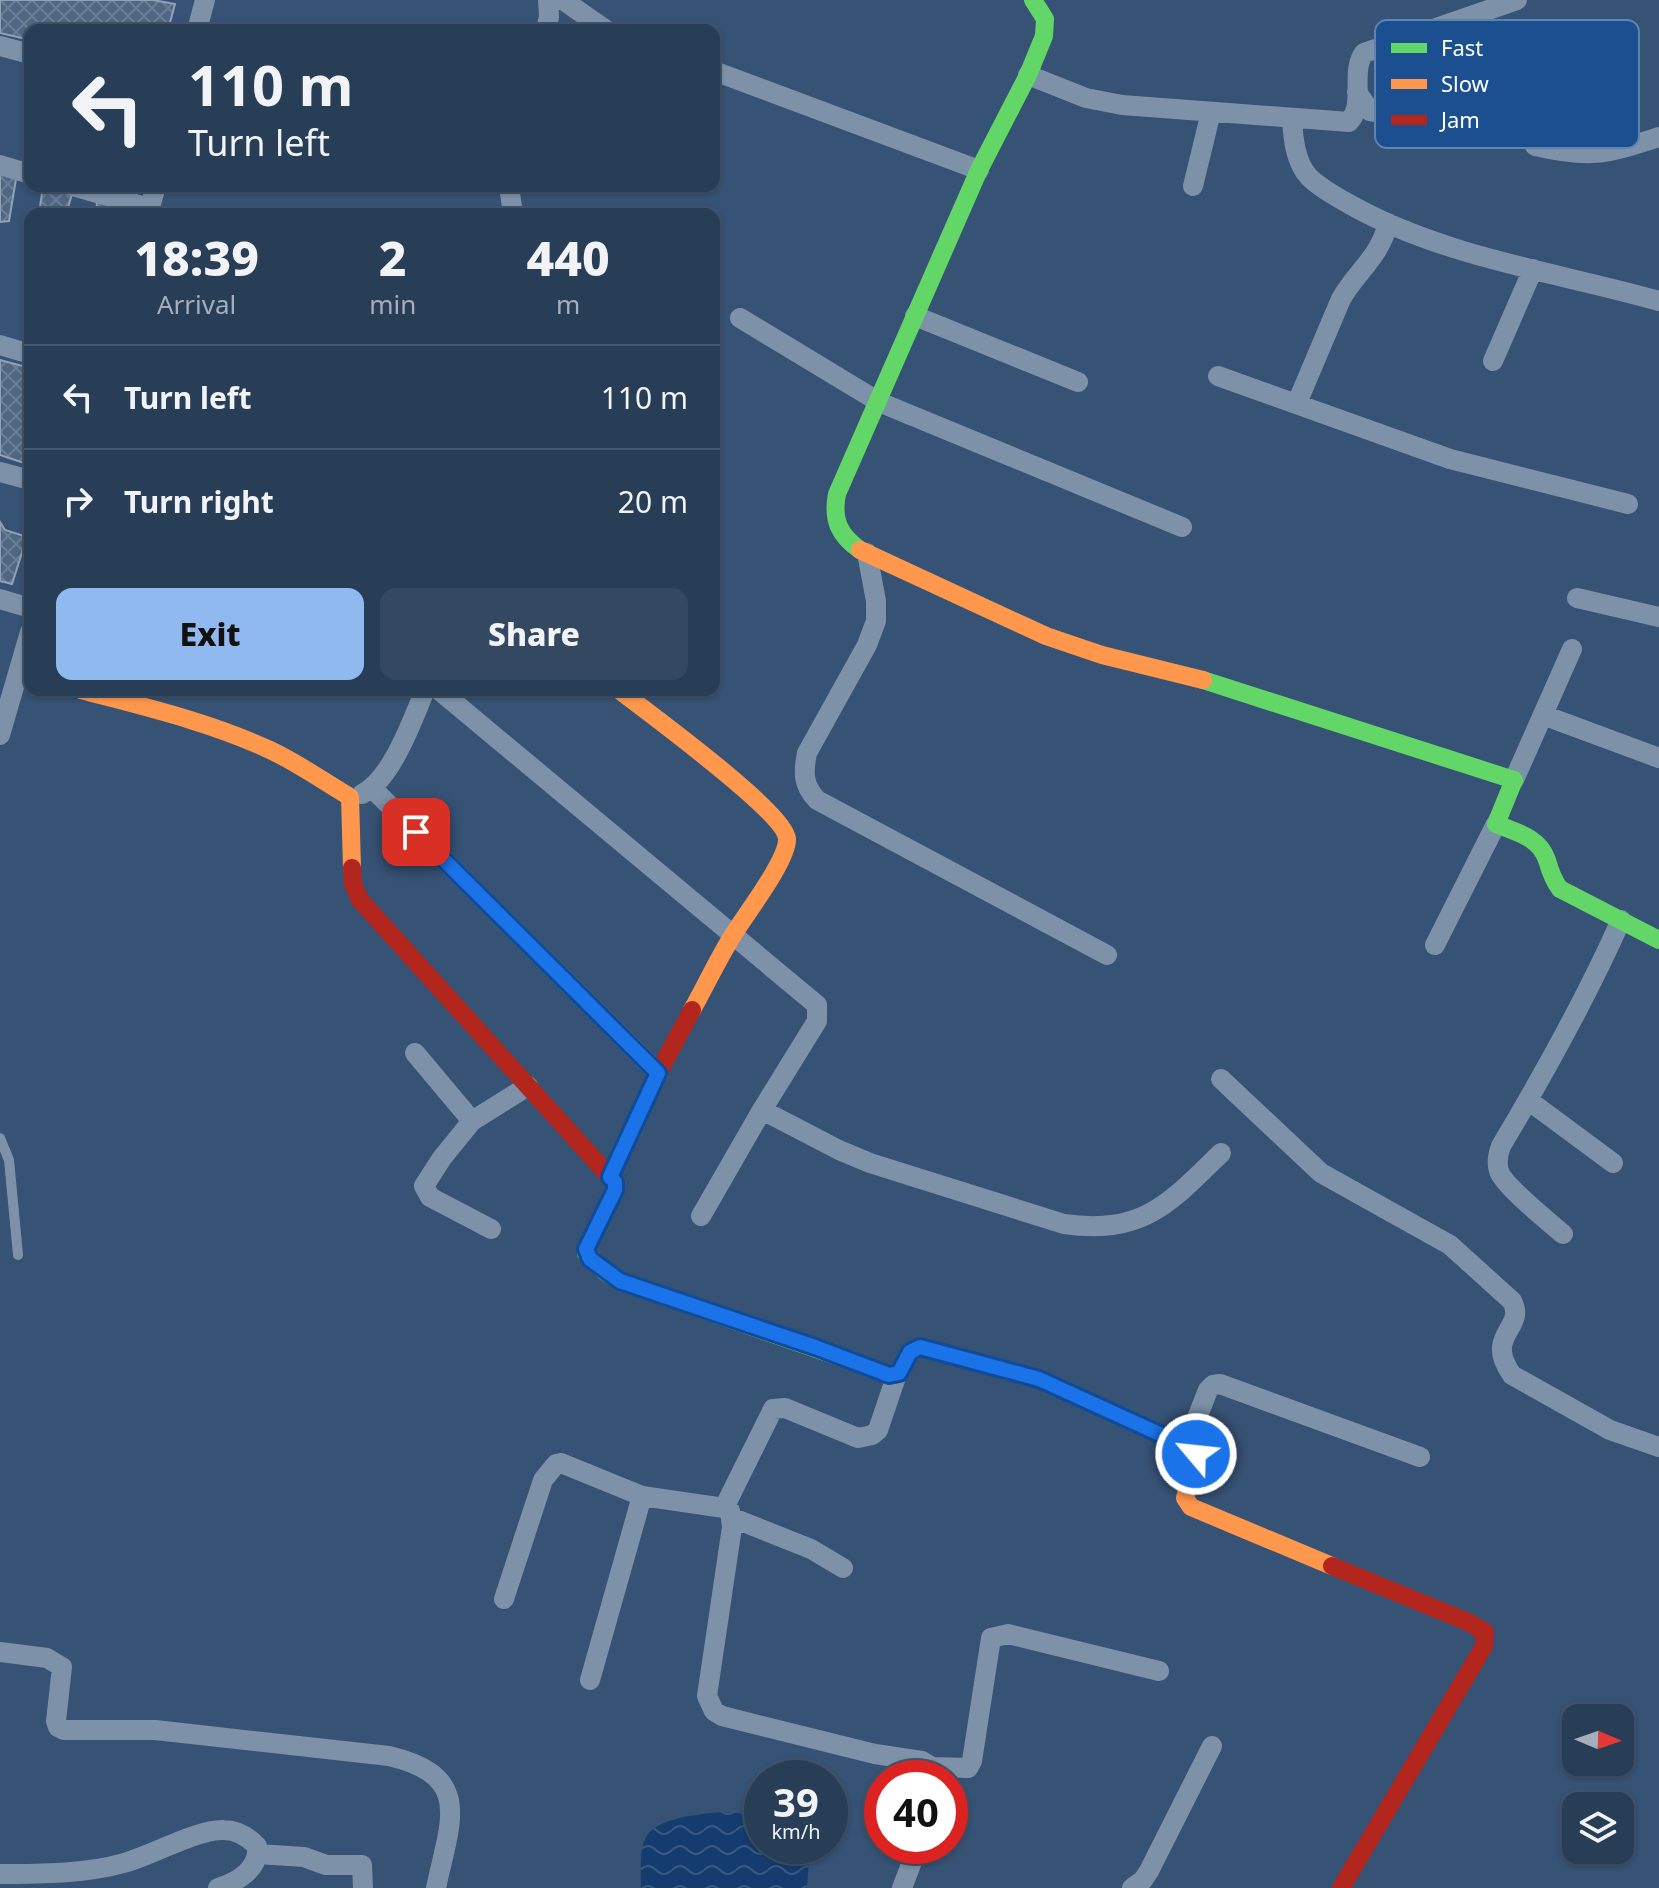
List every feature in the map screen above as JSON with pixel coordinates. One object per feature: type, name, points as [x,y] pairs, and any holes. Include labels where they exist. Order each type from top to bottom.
[{"type":"street","points":[[199,24],[205,0]]},
{"type":"street","points":[[547,24],[548,0]]},
{"type":"street","points":[[563,0],[597,24]]},
{"type":"street","points":[[1033,0],[1045,19],[1046,28],[1028,75],[979,170],[837,494],[833,509],[837,530],[843,538],[867,553],[1046,636],[1102,655],[1198,679],[1514,780]]},
{"type":"street","points":[[1459,20],[1517,0]]},
{"type":"street","points":[[0,46],[24,52]]},
{"type":"street","points":[[1028,75],[1098,100],[1122,105],[1349,122],[1355,114],[1359,63],[1364,53],[1375,49]]},
{"type":"street","points":[[720,73],[979,170]]},
{"type":"street","points":[[1357,92],[1370,111],[1375,112]]},
{"type":"street","points":[[1193,186],[1211,112]]},
{"type":"street","points":[[1292,119],[1298,156],[1307,175],[1327,192],[1388,223],[1449,246],[1659,301]]},
{"type":"street","points":[[1639,143],[1659,137]]},
{"type":"street","points":[[1553,148],[1568,154],[1589,155],[1624,148]]},
{"type":"street","points":[[0,165],[24,172]]},
{"type":"street","points":[[90,192],[140,208]]},
{"type":"street","points":[[1297,403],[1341,299],[1378,251],[1388,223]]},
{"type":"street","points":[[1493,361],[1533,269]]},
{"type":"street","points":[[915,316],[1078,382]]},
{"type":"street","points":[[740,318],[879,402],[1182,527]]},
{"type":"street","points":[[0,345],[24,352]]},
{"type":"street","points":[[1218,376],[1450,459],[1628,504]]},
{"type":"street","points":[[0,472],[24,478]]},
{"type":"street","points":[[867,553],[876,601],[876,621],[867,645],[807,753],[803,772],[807,788],[817,800],[1107,955]]},
{"type":"street","points":[[1577,598],[1659,617]]},
{"type":"street","points":[[0,599],[24,606]]},
{"type":"street","points":[[1435,945],[1496,824],[1572,649]]},
{"type":"street","points":[[1,729],[24,675]]},
{"type":"street","points":[[103,696],[232,734],[272,751],[350,797]]},
{"type":"street","points":[[350,797],[372,788],[406,735],[422,696]]},
{"type":"street","points":[[446,696],[732,937],[814,1002],[818,1010],[817,1021],[701,1216]]},
{"type":"street","points":[[610,1177],[658,1073],[732,937],[773,874],[786,847],[785,831],[749,793],[627,696]]},
{"type":"street","points":[[1543,715],[1659,758]]},
{"type":"street","points":[[372,788],[658,1073]]},
{"type":"street","points":[[350,797],[354,842],[353,884],[360,900],[615,1182],[615,1190],[586,1249],[587,1257],[604,1271],[636,1287],[889,1375],[897,1374]]},
{"type":"street","points":[[1496,824],[1542,848],[1552,881],[1560,889],[1659,940]]},
{"type":"street","points":[[1563,1234],[1499,1173],[1497,1158],[1591,989],[1621,920]]},
{"type":"street","points":[[415,1053],[472,1121]]},
{"type":"street","points":[[1221,1079],[1321,1173],[1450,1245],[1512,1301],[1516,1309],[1515,1319],[1500,1347],[1502,1361],[1512,1375],[1610,1430],[1659,1447]]},
{"type":"street","points":[[491,1229],[430,1197],[424,1191],[426,1182],[472,1121],[528,1086]]},
{"type":"street","points":[[1528,1100],[1613,1163]]},
{"type":"street","points":[[762,1110],[870,1163],[1064,1224],[1092,1228],[1124,1224],[1153,1213],[1177,1196],[1221,1153]]},
{"type":"street","points":[[915,1760],[875,1754],[722,1716],[714,1711],[707,1696],[728,1513],[773,1409],[785,1408],[858,1438],[865,1438],[878,1430],[897,1374],[910,1352],[923,1347],[1039,1379],[1192,1449],[1196,1454],[1185,1498],[1191,1507],[1454,1616],[1485,1632],[1484,1646],[1341,1888]]},
{"type":"street","points":[[1186,1446],[1208,1390],[1220,1384],[1420,1457]]},
{"type":"street","points":[[504,1599],[543,1480],[556,1464],[561,1463],[642,1496],[728,1513],[811,1549],[843,1568]]},
{"type":"street","points":[[590,1680],[642,1496]]},
{"type":"street","points":[[968,1768],[972,1761],[991,1638],[1008,1634],[1159,1671]]},
{"type":"street","points":[[0,1652],[47,1658],[62,1667],[56,1721],[58,1727],[64,1730],[155,1730],[389,1756],[416,1762],[441,1779],[449,1799],[450,1820],[436,1888]]},
{"type":"street","points":[[1132,1888],[1149,1871],[1212,1746]]},
{"type":"street","points":[[0,1874],[92,1869],[121,1864],[200,1835],[224,1830],[239,1832],[257,1846],[258,1854],[248,1873],[218,1888]]},
{"type":"street","points":[[258,1854],[304,1857],[326,1865],[362,1865],[363,1888]]},
{"type":"street","points":[[902,1888],[911,1864]]},
{"type":"lane","points":[[0,1138],[9,1160],[18,1255]]},
{"type":"water","points":[[703,1814],[744,1814],[744,1864],[809,1864],[807,1888],[641,1888],[642,1848],[646,1837],[660,1825]]},
{"type":"building","points":[[0,0],[153,0],[175,4],[170,24],[24,24],[24,39],[0,33]]},
{"type":"building","points":[[0,172],[16,179],[9,221],[0,222]]},
{"type":"building","points":[[42,192],[72,194],[68,208],[40,208]]},
{"type":"building","points":[[97,202],[125,208],[96,208]]},
{"type":"building","points":[[0,360],[24,366],[24,463],[0,455]]},
{"type":"building","points":[[0,522],[5,530],[24,536],[24,546],[12,584],[0,581]]},
{"type":"traffic: fast","points":[[860,550],[847,539],[839,526],[837,494],[979,170],[1028,75],[1044,36],[1045,19],[1033,0]]},
{"type":"traffic: fast","points":[[1203,680],[1514,780],[1496,824],[1526,836],[1538,846],[1560,889],[1659,940]]},
{"type":"traffic: fast","points":[[610,1177],[615,1182],[615,1190],[586,1253],[604,1271],[620,1281],[851,1361]]},
{"type":"traffic: slow","points":[[860,550],[1046,636],[1102,655],[1203,680]]},
{"type":"traffic: slow","points":[[103,696],[177,716],[247,740],[291,761],[350,797],[352,868]]},
{"type":"traffic: slow","points":[[627,696],[764,807],[787,839],[774,873],[728,944],[692,1010]]},
{"type":"traffic: slow","points":[[851,1361],[889,1375],[899,1373],[910,1352],[920,1347],[1039,1379],[1192,1449],[1196,1458],[1185,1498],[1191,1507],[1332,1566]]},
{"type":"traffic: jam","points":[[352,868],[353,884],[360,900],[610,1177],[658,1073],[692,1010]]},
{"type":"traffic: jam","points":[[1332,1566],[1468,1622],[1485,1632],[1484,1646],[1341,1888]]},
{"type":"route","points":[[416,832],[658,1073],[610,1177],[615,1182],[615,1190],[586,1249],[587,1257],[604,1271],[636,1287],[790,1338],[889,1375],[899,1373],[910,1352],[920,1347],[1018,1372],[1186,1446],[1196,1454]]}]
